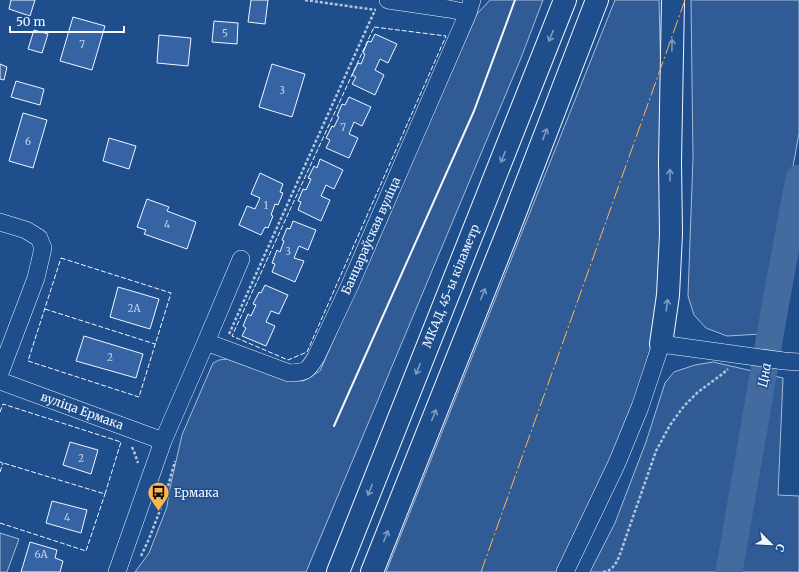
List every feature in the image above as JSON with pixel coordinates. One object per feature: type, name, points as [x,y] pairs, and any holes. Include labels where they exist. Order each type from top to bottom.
[{"type":"highway","name":"МКАД, 45-ы кіламетр","points":[[338,572],[565,0]]},
{"type":"highway","points":[[372,572],[510,226],[597,0]]},
{"type":"highway","points":[[661,344],[668,295],[671,234],[670,162],[673,0]]},
{"type":"street","points":[[382,5],[449,9],[470,7]]},
{"type":"street","name":"Банцараўская вуліца","points":[[206,342],[288,373],[303,372],[310,368],[350,285],[470,7]]},
{"type":"street","points":[[0,222],[26,230],[39,238],[43,248],[36,278],[0,373]]},
{"type":"street","points":[[117,572],[163,441],[241,259]]},
{"type":"street","points":[[565,572],[620,456],[640,407],[661,344],[792,362]]},
{"type":"street","name":"вуліца Ермака","points":[[0,381],[163,441]]},
{"type":"path","points":[[228,338],[382,5]]},
{"type":"path","points":[[603,572],[608,571],[615,565],[619,558],[656,451],[670,425],[684,406],[698,392],[721,375],[743,355]]},
{"type":"path","points":[[149,539],[165,497]]},
{"type":"shaded area","points":[[490,0],[543,0],[521,58],[306,572],[135,572],[149,553],[167,507],[182,435],[213,363],[219,360],[227,359],[285,380],[303,381],[320,371],[477,14]]},
{"type":"shaded area","points":[[615,0],[659,0],[663,162],[660,294],[651,347],[632,409],[611,460],[556,572],[386,572]]},
{"type":"shaded area","points":[[691,0],[799,0],[799,133],[762,334],[727,336],[706,328],[694,315],[688,296],[693,158]]},
{"type":"shaded area","points":[[713,362],[783,378],[778,495],[799,496],[799,572],[590,572],[615,523],[646,442],[665,383],[674,372],[695,365]]},
{"type":"shaded area","points":[[0,533],[19,539],[7,572],[0,572]]},
{"type":"building","points":[[11,0],[35,0],[30,16],[9,9]]},
{"type":"building","points":[[251,0],[268,0],[265,24],[248,22]]},
{"type":"building","points":[[73,17],[105,26],[92,70],[60,61]]},
{"type":"building","points":[[214,21],[238,23],[237,44],[212,42]]},
{"type":"building","points":[[34,30],[48,34],[42,53],[28,49]]},
{"type":"building","points":[[375,34],[397,44],[388,63],[380,59],[375,70],[384,75],[375,95],[352,84],[356,77],[352,75],[358,63],[361,64],[365,54],[363,53],[368,41],[371,42]]},
{"type":"building","points":[[159,35],[191,38],[188,66],[157,63]]},
{"type":"building","points":[[0,64],[7,67],[4,80],[0,79]]},
{"type":"building","points":[[272,64],[305,74],[292,117],[259,107]]},
{"type":"building","points":[[16,81],[44,89],[40,105],[11,97]]},
{"type":"building","points":[[349,97],[371,107],[362,126],[354,122],[349,134],[358,138],[349,158],[326,148],[330,140],[326,138],[332,126],[334,127],[339,117],[337,116],[342,104],[345,105]]},
{"type":"building","points":[[23,113],[47,120],[33,168],[9,161]]},
{"type":"building","points":[[109,138],[136,146],[129,169],[103,161]]},
{"type":"building","points":[[320,159],[343,170],[334,189],[326,185],[321,196],[330,200],[321,221],[298,210],[301,202],[298,201],[303,189],[306,190],[311,179],[308,178],[314,166],[317,168]]},
{"type":"building","points":[[260,173],[283,184],[280,192],[283,193],[278,205],[275,204],[271,215],[273,216],[268,228],[265,227],[261,235],[239,225],[247,206],[255,209],[260,198],[251,194]]},
{"type":"building","points":[[147,199],[169,207],[167,211],[196,222],[187,249],[144,234],[146,230],[137,227]]},
{"type":"building","points":[[293,221],[316,230],[308,250],[299,246],[294,258],[304,261],[295,282],[272,272],[275,264],[272,263],[277,250],[280,252],[284,241],[282,240],[287,228],[290,229]]},
{"type":"building","points":[[265,285],[288,295],[279,314],[271,311],[266,322],[275,326],[266,346],[242,336],[246,328],[243,326],[248,314],[251,316],[256,305],[253,304],[259,292],[261,293]]},
{"type":"building","points":[[118,287],[159,299],[150,329],[110,317]]},
{"type":"building","points":[[84,336],[143,354],[136,378],[76,361]]},
{"type":"building","points":[[70,442],[98,450],[91,474],[63,465]]},
{"type":"building","points":[[52,501],[87,510],[81,533],[46,523]]},
{"type":"building","points":[[30,542],[57,550],[55,558],[63,561],[60,572],[21,572]]},
{"type":"waterway","name":"Цна","points":[[729,572],[799,178]]},
{"type":"fence","points":[[374,27],[446,36],[307,352],[288,360],[232,336],[374,27]]},
{"type":"fence","points":[[61,258],[171,293],[139,397],[28,361],[61,258]]},
{"type":"fence","points":[[45,309],[155,344]]},
{"type":"fence","points":[[0,412],[3,404],[121,442],[105,494],[0,462]]},
{"type":"fence","points":[[0,472],[3,463]]},
{"type":"fence","points":[[0,523],[86,551],[105,494]]},
{"type":"wall","points":[[334,426],[474,111],[515,0]]},
{"type":"power","points":[[481,572],[685,0]]},
{"type":"place","name":"Ермака","points":[[159,512]]}]
